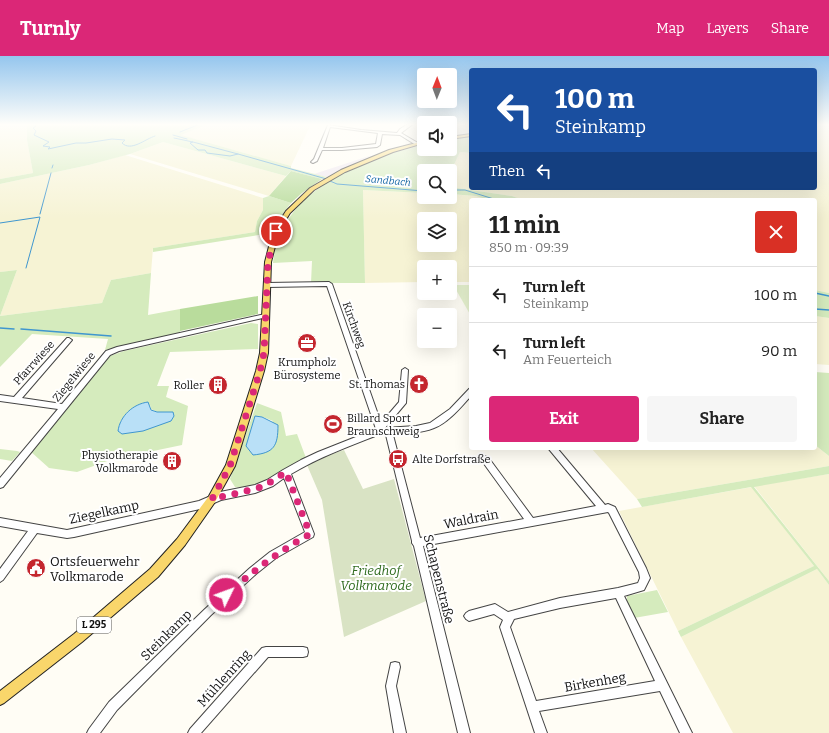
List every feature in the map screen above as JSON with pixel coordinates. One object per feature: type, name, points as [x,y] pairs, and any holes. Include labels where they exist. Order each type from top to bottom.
[{"type":"main road","name":"L 295","points":[[0,699],[78,638],[154,573],[181,542],[212,499],[230,466],[258,379],[264,353],[268,262],[276,231],[283,219],[300,199],[324,181],[380,156]]},
{"type":"street","points":[[314,162],[317,156]]},
{"type":"street","name":"Kirchweg","points":[[267,285],[329,284],[384,432]]},
{"type":"street","name":"Ziegelwiese","points":[[0,484],[102,360],[112,352],[265,316]]},
{"type":"street","name":"Pfarrwiese","points":[[15,401],[69,340]]},
{"type":"street","points":[[404,370],[402,403],[384,424],[384,432],[432,426],[453,410],[469,393]]},
{"type":"street","points":[[0,398],[63,407]]},
{"type":"street","name":"Ziegelkamp","points":[[0,522],[67,534],[200,505],[212,499],[264,486],[286,472],[320,454],[384,432]]},
{"type":"street","name":"Schapenstraße","points":[[384,432],[397,460],[416,543],[464,733]]},
{"type":"street","points":[[542,733],[505,627],[509,618],[511,615],[560,603],[618,593],[641,587],[644,578],[643,571],[615,513],[606,508],[554,450]]},
{"type":"street","points":[[485,459],[530,521]]},
{"type":"street","name":"Steinkamp","points":[[93,733],[113,706],[185,633],[224,597],[253,571],[273,556],[310,534],[286,472]]},
{"type":"street","name":"Waldrain","points":[[416,543],[606,508]]},
{"type":"street","points":[[0,577],[35,528]]},
{"type":"street","points":[[618,593],[686,733]]},
{"type":"street","points":[[469,616],[495,609],[509,618]]},
{"type":"street","name":"Mühlenring","points":[[194,733],[266,652],[303,652]]},
{"type":"street","points":[[395,667],[391,686],[400,733]]},
{"type":"street","name":"Birkenheg","points":[[533,707],[662,685]]},
{"type":"shaded area","points":[[0,156],[30,156],[33,173],[0,179]]},
{"type":"shaded area","points":[[127,156],[263,198],[263,210],[257,221],[255,232],[153,248],[151,273],[111,280],[102,303],[0,316],[17,270],[0,272],[0,184]]},
{"type":"shaded area","points":[[135,156],[212,156],[286,176],[269,196]]},
{"type":"shaded area","points":[[254,156],[296,156],[291,166]]},
{"type":"shaded area","points":[[370,156],[371,156],[327,177],[314,174]]},
{"type":"shaded area","points":[[458,156],[469,156],[469,190],[457,188],[457,164],[454,164]]},
{"type":"shaded area","points":[[817,156],[829,156],[829,293],[817,290],[817,198],[518,198],[471,190],[817,190]]},
{"type":"shaded area","points":[[363,190],[417,193],[417,204],[457,204],[457,195],[482,198],[469,198],[469,282],[457,282],[457,260],[417,260],[417,282],[365,283]]},
{"type":"shaded area","points":[[817,316],[829,318],[829,365],[817,364]]},
{"type":"shaded area","points":[[817,447],[829,456],[829,466],[637,499],[593,450],[817,450]]},
{"type":"shaded area","points":[[829,474],[829,581],[754,486]]},
{"type":"shaded area","points":[[752,487],[814,566],[678,631],[619,511]]},
{"type":"shaded area","points":[[817,569],[829,585],[829,733],[733,733],[681,637]]},
{"type":"green space","points":[[30,156],[124,156],[89,165],[0,184],[0,179],[33,173]]},
{"type":"green space","points":[[212,156],[254,156],[291,166],[291,168],[327,177],[322,179],[291,171],[286,176]]},
{"type":"green space","points":[[385,156],[458,156],[454,164],[417,164],[417,193],[363,190],[365,283],[311,283],[312,261],[273,263],[278,241],[287,222],[299,205],[314,192],[351,170]]},
{"type":"green space","points":[[291,171],[322,179],[291,203],[269,196]]},
{"type":"green space","points":[[457,188],[518,198],[482,198],[457,195]]},
{"type":"green space","points":[[269,196],[291,203],[278,220],[271,233],[153,252],[153,248],[255,232],[257,221],[263,210],[263,198]]},
{"type":"green space","points":[[17,270],[0,316],[0,272]]},
{"type":"green space","points":[[151,273],[148,315],[180,309],[180,333],[105,350],[108,339],[32,334],[0,367],[0,316],[102,303],[111,280]]},
{"type":"green space","points":[[457,285],[469,285],[469,312],[457,292]]},
{"type":"green space","points":[[817,290],[829,293],[829,318],[817,316]]},
{"type":"green space","points":[[258,296],[258,314],[180,331],[180,309]]},
{"type":"green space","points":[[251,323],[258,324],[258,349],[170,352],[157,386],[169,386],[166,397],[188,406],[182,445],[110,460],[77,472],[49,468],[30,451],[103,361],[110,356],[124,351]],"holes":[[[150,405],[151,409],[157,412],[173,412],[119,422]]]},
{"type":"green space","points":[[817,372],[829,373],[829,456],[817,447]]},
{"type":"green space","points":[[257,403],[281,412],[286,436],[297,434],[306,458],[272,479],[254,486],[235,487],[230,479]],"holes":[[[255,416],[273,421],[246,446]]]},
{"type":"green space","points":[[0,449],[20,452],[12,461],[0,459]]},
{"type":"green space","name":"Friedhof Volkmarode","points":[[344,450],[363,489],[394,479],[426,601],[344,637],[322,500],[307,465],[325,456]]},
{"type":"green space","points":[[829,466],[829,474],[754,487],[829,581],[829,585],[817,569],[681,637],[678,631],[814,566],[751,487],[642,507],[637,499]]},
{"type":"green space","points":[[657,590],[668,612],[634,618],[627,603],[627,596]]},
{"type":"water","points":[[148,402],[151,410],[157,412],[173,412],[174,416],[171,421],[143,431],[122,434],[118,431],[121,420],[132,408]]},
{"type":"water","points":[[255,416],[262,417],[278,425],[278,432],[276,443],[270,450],[253,455],[246,446]]},
{"type":"waterway","name":"Sandbach","points":[[227,156],[232,156]]},
{"type":"waterway","name":"Sandbach","points":[[244,156],[323,178],[337,184],[417,190]]},
{"type":"waterway","points":[[40,214],[51,173]]},
{"type":"waterway","name":"Sandbach","points":[[457,190],[465,190],[491,198]]},
{"type":"waterway","points":[[0,223],[40,217],[26,268]]},
{"type":"waterway","points":[[817,293],[829,296]]},
{"type":"waterway","name":"Sandbach","points":[[817,309],[829,310]]},
{"type":"waterway","points":[[0,328],[14,329]]},
{"type":"waterway","points":[[21,329],[111,336]]},
{"type":"place","name":"Krumpholz Bürosysteme","points":[[307,343]]},
{"type":"place","name":"St. Thomas","points":[[419,384]]},
{"type":"place","name":"Roller","points":[[218,385]]},
{"type":"place","name":"Billard Sport Braunschweig","points":[[333,424]]},
{"type":"place","name":"Alte Dorfstraße","points":[[398,459]]},
{"type":"place","name":"Physiotherapie Volkmarode","points":[[172,461]]},
{"type":"place","name":"Ortsfeuerwehr Volkmarode","points":[[36,568]]},
{"type":"route","points":[[226,595],[253,571],[273,556],[310,534],[286,472],[264,486],[242,492],[227,494],[212,499],[230,466],[260,371],[264,353],[268,262],[276,231]]}]
